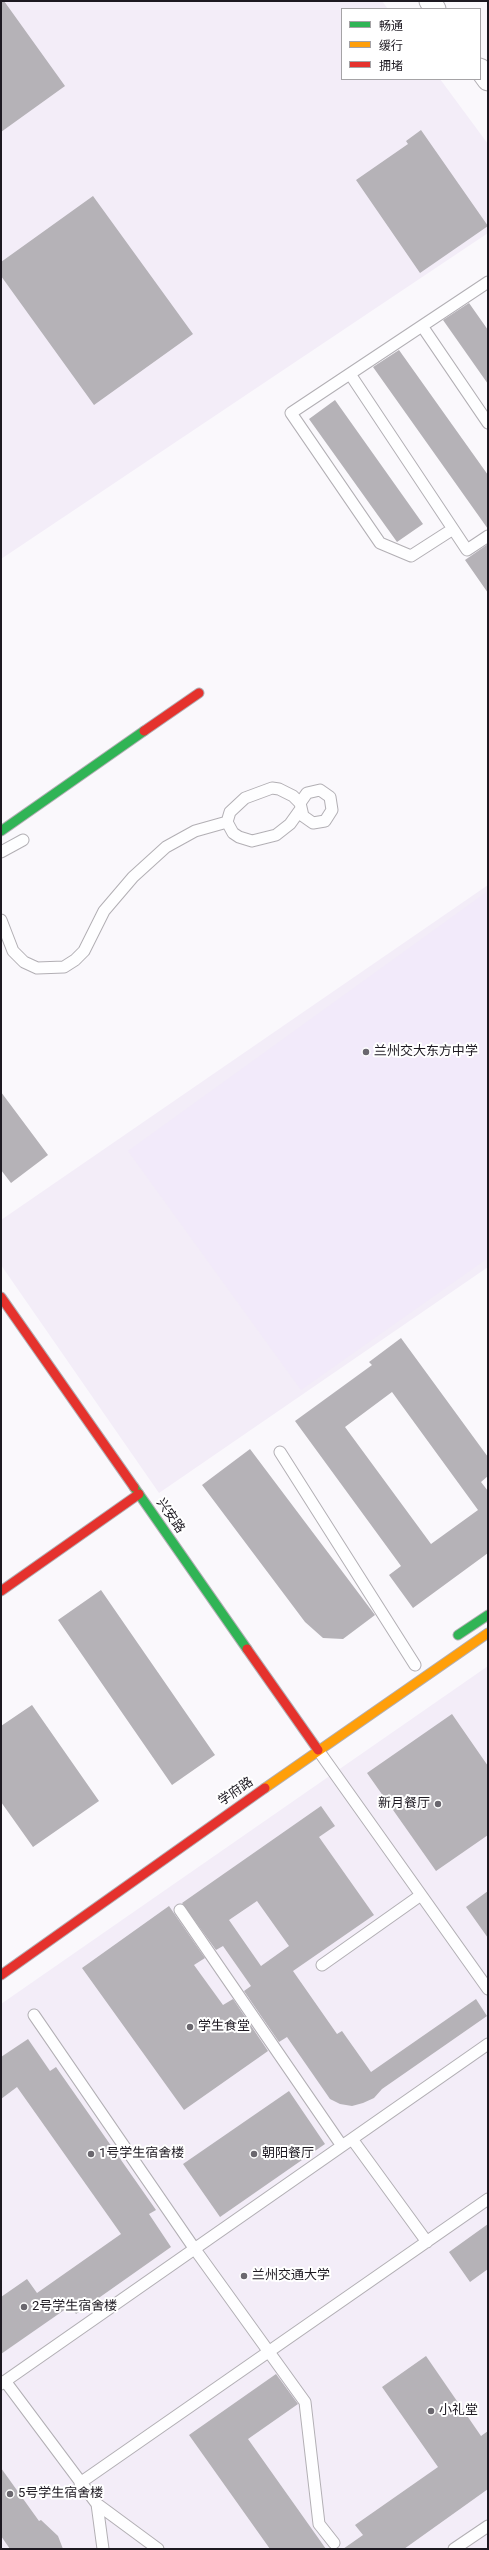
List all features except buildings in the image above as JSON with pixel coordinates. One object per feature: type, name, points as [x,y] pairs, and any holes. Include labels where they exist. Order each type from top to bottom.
[{"type":"street","points":[[481,70],[488,80]]},
{"type":"street","points":[[1,831],[199,693]]},
{"type":"street","name":"兴安路","points":[[1,1297],[318,1750]]},
{"type":"street","points":[[1,1591],[139,1494]]},
{"type":"street","points":[[451,1640],[488,1615]]},
{"type":"street","name":"学府路","points":[[1,1975],[318,1750],[488,1633]]},
{"type":"lane","points":[[453,529],[411,556],[380,543],[292,413],[488,282]]},
{"type":"lane","points":[[422,326],[488,423]]},
{"type":"lane","points":[[350,374],[467,550],[488,536]]},
{"type":"lane","points":[[272,788],[286,791],[300,807],[290,824],[276,835],[252,841],[239,837],[233,833],[227,822],[230,812],[244,798],[272,788]]},
{"type":"lane","points":[[1,920],[13,951],[24,962],[37,968],[52,969],[64,967],[75,960],[84,951],[109,905],[133,877],[166,847],[195,831],[227,822]]},
{"type":"lane","points":[[1,852],[24,840]]},
{"type":"lane","points":[[280,1452],[415,1665]]},
{"type":"lane","points":[[318,1750],[488,1989]]},
{"type":"lane","points":[[322,1965],[421,1895]]},
{"type":"lane","points":[[180,1910],[342,2146]]},
{"type":"lane","points":[[34,2015],[194,2248],[305,2402],[319,2524],[334,2543]]},
{"type":"lane","points":[[158,2549],[97,2504],[3,2382],[488,2044]]},
{"type":"lane","points":[[352,2139],[427,2242]]},
{"type":"lane","points":[[80,2483],[488,2199]]},
{"type":"lane","points":[[97,2504],[103,2549]]},
{"type":"lane","points":[[454,2549],[488,2526]]},
{"type":"shaded area","points":[[1,1],[382,1],[387,8],[341,8],[341,80],[441,80],[488,144],[488,233],[1,559]]},
{"type":"shaded area","name":"兰州交大东方中学","points":[[488,885],[488,1267],[159,1493],[1,1265],[1,1220]]},
{"type":"shaded area","name":"兰州交大东方中学","points":[[488,891],[488,1258],[301,1390],[128,1151]]},
{"type":"shaded area","name":"兰州交通大学","points":[[488,1666],[488,2549],[1,2549],[1,2004]]},
{"type":"traffic: fast","points":[[1,831],[144,731]]},
{"type":"traffic: fast","points":[[134,1487],[247,1649]]},
{"type":"traffic: fast","points":[[458,1635],[488,1615]]},
{"type":"traffic: slow","points":[[265,1788],[488,1633]]},
{"type":"traffic: jam","points":[[144,731],[199,693]]},
{"type":"traffic: jam","points":[[1,1297],[134,1487]]},
{"type":"traffic: jam","points":[[1,1591],[139,1494]]},
{"type":"traffic: jam","points":[[247,1649],[318,1750]]},
{"type":"traffic: jam","points":[[1,1975],[265,1788]]},
{"type":"place","name":"兰州交大东方中学","points":[[366,1052]]},
{"type":"place","name":"新月餐厅","points":[[438,1804]]},
{"type":"place","name":"学生食堂","points":[[190,2027]]},
{"type":"place","name":"1号学生宿舍楼","points":[[91,2154]]},
{"type":"place","name":"朝阳餐厅","points":[[254,2154]]},
{"type":"place","name":"兰州交通大学","points":[[244,2276]]},
{"type":"place","name":"2号学生宿舍楼","points":[[24,2307]]},
{"type":"place","name":"小礼堂","points":[[431,2411]]},
{"type":"place","name":"5号学生宿舍楼","points":[[10,2494]]}]
